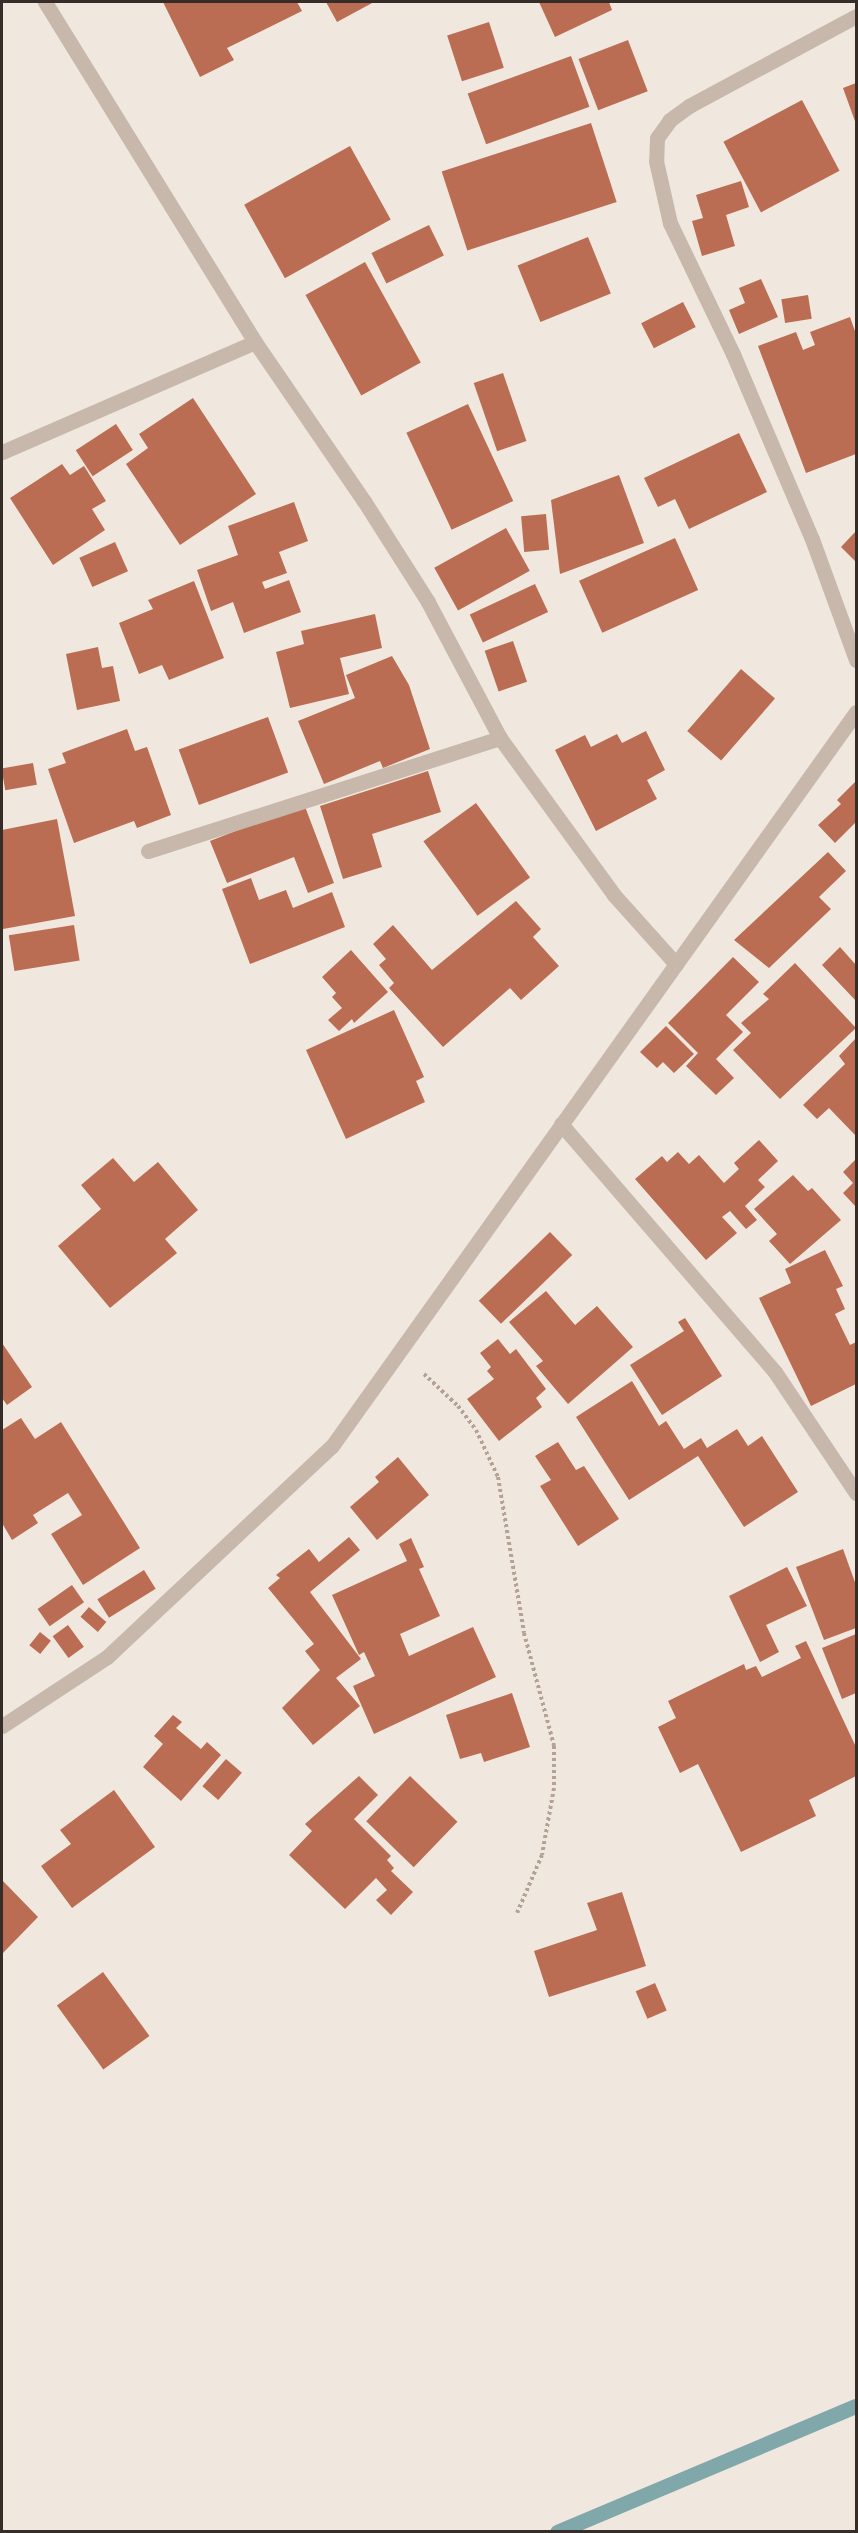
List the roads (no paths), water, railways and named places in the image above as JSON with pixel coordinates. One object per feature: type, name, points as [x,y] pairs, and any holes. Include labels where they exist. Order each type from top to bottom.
[{"type":"street","points":[[45,2],[255,342],[364,501],[428,602],[500,738],[614,895],[676,964]]},
{"type":"street","points":[[856,16],[689,106],[670,120],[657,138],[656,161],[670,223],[733,354],[812,539],[856,660]]},
{"type":"street","points":[[2,452],[255,342]]},
{"type":"street","points":[[2,1726],[107,1657],[332,1446],[402,1353],[561,1124],[856,712]]},
{"type":"street","points":[[148,851],[500,738]]},
{"type":"street","points":[[561,1124],[775,1372],[856,1493]]},
{"type":"waterway","points":[[557,2532],[856,2406]]}]
